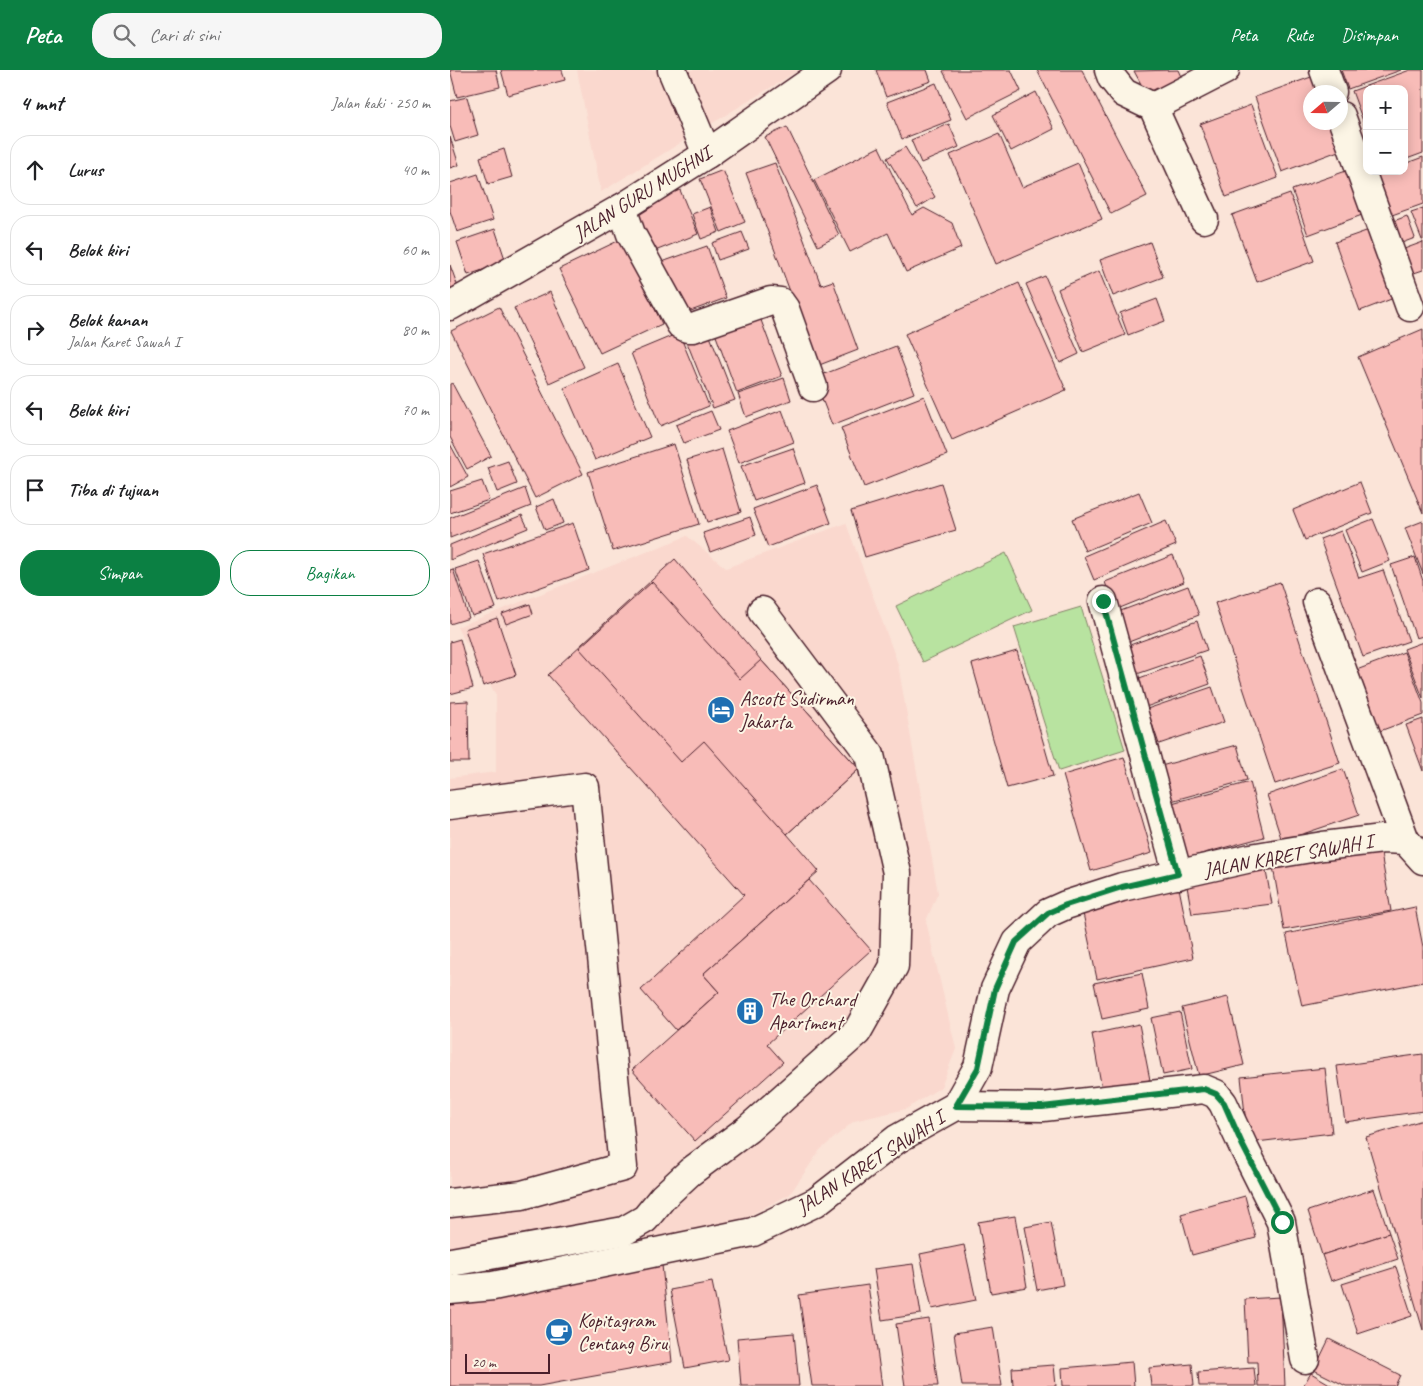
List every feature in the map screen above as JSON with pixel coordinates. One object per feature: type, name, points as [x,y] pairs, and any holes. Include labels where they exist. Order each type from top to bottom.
[{"type":"street","points":[[672,70],[707,154]]},
{"type":"street","name":"JALAN GURU MUGHNI","points":[[450,306],[622,208],[707,154],[827,70]]},
{"type":"street","points":[[1109,70],[1112,78],[1124,93],[1153,107],[1204,219]]},
{"type":"street","points":[[1153,107],[1224,70]]},
{"type":"street","points":[[1324,70],[1329,85]]},
{"type":"street","points":[[1345,130],[1410,307]]},
{"type":"street","points":[[622,208],[631,234],[682,325],[687,328],[693,328],[771,301],[780,302],[785,309],[813,387]]},
{"type":"street","points":[[1103,601],[1178,874]]},
{"type":"street","points":[[1317,602],[1404,840],[1423,860]]},
{"type":"street","points":[[451,1262],[624,1231],[645,1219],[663,1197],[690,1172],[748,1129],[857,1032],[894,966],[896,873],[870,754],[762,611]]},
{"type":"street","points":[[450,805],[585,787],[623,1167],[522,1195],[450,1203]]},
{"type":"street","name":"JALAN KARET SAWAH I","points":[[450,1290],[494,1286],[753,1232],[816,1202],[897,1139],[956,1106],[978,1068],[995,989],[1016,942],[1048,913],[1066,905],[1122,887],[1251,858],[1383,838],[1404,840]]},
{"type":"street","points":[[956,1106],[1042,1107],[1204,1089],[1216,1094],[1224,1103],[1243,1146],[1282,1222],[1305,1359]]},
{"type":"shaded area","points":[[577,70],[799,70],[601,192]]},
{"type":"shaded area","points":[[846,523],[898,664],[938,893],[926,921],[956,1049],[941,1087],[906,1109],[854,1121],[820,1150],[790,1194],[683,1251],[450,1306],[450,778],[496,772],[496,695],[457,627],[687,536],[726,568]]},
{"type":"green space","points":[[1006,553],[1032,610],[923,662],[896,606]]},
{"type":"green space","points":[[1081,607],[1125,750],[1059,771],[1014,627]]},
{"type":"building","points":[[450,70],[496,70],[500,87],[457,97]]},
{"type":"building","points":[[501,70],[562,70],[565,80],[508,95]]},
{"type":"building","points":[[876,70],[927,70],[931,81],[886,97]]},
{"type":"building","points":[[1011,70],[1021,91],[967,118],[943,71]]},
{"type":"building","points":[[1037,70],[1082,70],[1147,196],[1111,214]]},
{"type":"building","points":[[1178,70],[1182,79],[1148,97],[1134,71]]},
{"type":"building","points":[[1341,70],[1401,70],[1348,89]]},
{"type":"building","points":[[1410,70],[1423,70],[1423,153],[1408,159],[1408,85],[1369,85]]},
{"type":"building","points":[[1314,76],[1317,85],[1303,85],[1303,130],[1334,130],[1341,150],[1282,172],[1255,97]]},
{"type":"building","points":[[936,83],[951,120],[902,139],[887,102]]},
{"type":"building","points":[[1363,87],[1363,121],[1352,91]]},
{"type":"building","points":[[1036,92],[1054,129],[1011,151],[993,115]]},
{"type":"building","points":[[467,97],[478,135],[455,142],[450,126],[450,101]]},
{"type":"building","points":[[1251,105],[1278,178],[1226,197],[1200,124]]},
{"type":"building","points":[[949,124],[959,147],[921,163],[911,140]]},
{"type":"building","points":[[787,127],[839,235],[818,246],[765,137]]},
{"type":"building","points":[[999,134],[1022,187],[1078,163],[1102,219],[996,264],[950,155]]},
{"type":"building","points":[[450,137],[459,165],[450,168]]},
{"type":"building","points":[[879,147],[912,215],[924,208],[952,223],[961,248],[906,272],[888,233],[850,252],[814,180]]},
{"type":"building","points":[[905,147],[935,197],[917,208],[887,158]]},
{"type":"building","points":[[504,149],[512,177],[488,184],[480,157]]},
{"type":"building","points":[[1423,157],[1423,204],[1392,215],[1376,175],[1408,175],[1408,163]]},
{"type":"building","points":[[775,163],[821,285],[833,281],[858,350],[809,369],[791,294],[746,173]]},
{"type":"building","points":[[723,170],[745,222],[721,232],[700,179]]},
{"type":"building","points":[[1346,171],[1362,215],[1308,235],[1292,190]]},
{"type":"building","points":[[478,174],[493,220],[457,232],[450,211],[450,183]]},
{"type":"building","points":[[680,190],[698,234],[645,255],[627,210]]},
{"type":"building","points":[[1290,194],[1314,261],[1257,282],[1232,215]]},
{"type":"building","points":[[710,207],[719,232],[701,239],[692,214]]},
{"type":"building","points":[[1423,208],[1423,240],[1422,240],[1411,212]]},
{"type":"building","points":[[1407,216],[1415,238],[1391,247],[1383,225]]},
{"type":"building","points":[[495,229],[506,262],[468,275],[457,242]]},
{"type":"building","points":[[1369,230],[1394,298],[1360,311],[1335,242]]},
{"type":"building","points":[[742,232],[749,249],[718,260],[712,243]]},
{"type":"building","points":[[622,239],[662,324],[600,353],[559,269]]},
{"type":"building","points":[[1150,242],[1163,277],[1113,296],[1100,260]]},
{"type":"building","points":[[1423,242],[1423,270],[1405,276],[1396,252]]},
{"type":"building","points":[[707,246],[726,298],[680,315],[662,262]]},
{"type":"building","points":[[450,265],[458,287],[450,289]]},
{"type":"building","points":[[1099,271],[1125,335],[1083,352],[1058,289]]},
{"type":"building","points":[[1045,276],[1079,354],[1060,363],[1026,284]]},
{"type":"building","points":[[1019,283],[1066,390],[952,440],[905,334]]},
{"type":"building","points":[[550,292],[584,367],[549,383],[514,308]]},
{"type":"building","points":[[1157,299],[1165,321],[1128,335],[1120,313]]},
{"type":"building","points":[[499,307],[583,474],[535,498],[451,331]]},
{"type":"building","points":[[756,307],[782,376],[737,393],[712,325]]},
{"type":"building","points":[[1423,329],[1423,513],[1358,357]]},
{"type":"building","points":[[708,331],[735,400],[713,408],[686,340]]},
{"type":"building","points":[[679,333],[709,406],[660,426],[631,353]]},
{"type":"building","points":[[896,346],[914,393],[832,425],[814,378]]},
{"type":"building","points":[[618,364],[650,437],[595,460],[564,388]]},
{"type":"building","points":[[784,378],[791,400],[746,417],[738,394]]},
{"type":"building","points":[[452,383],[491,456],[467,469],[450,437],[450,384]]},
{"type":"building","points":[[924,396],[947,455],[864,487],[841,428]]},
{"type":"building","points":[[782,410],[794,442],[739,463],[727,431]]},
{"type":"building","points":[[711,411],[719,430],[684,443],[676,425]]},
{"type":"building","points":[[450,444],[468,477],[450,487]]},
{"type":"building","points":[[674,444],[699,524],[613,551],[588,472]]},
{"type":"building","points":[[793,448],[805,483],[754,501],[741,466]]},
{"type":"building","points":[[722,449],[741,512],[707,522],[687,460]]},
{"type":"building","points":[[508,461],[517,484],[497,492],[488,468]]},
{"type":"building","points":[[482,481],[489,500],[450,513],[450,491]]},
{"type":"building","points":[[1360,482],[1372,513],[1305,540],[1293,510]]},
{"type":"building","points":[[941,483],[956,530],[865,557],[851,511]]},
{"type":"building","points":[[817,485],[831,523],[768,547],[753,509]]},
{"type":"building","points":[[525,488],[531,506],[450,538],[450,518]]},
{"type":"building","points":[[1139,492],[1152,523],[1085,551],[1072,519]]},
{"type":"building","points":[[554,499],[563,523],[545,530],[536,507]]},
{"type":"building","points":[[522,515],[528,528],[450,560],[450,545]]},
{"type":"building","points":[[750,517],[756,535],[710,552],[703,533]]},
{"type":"building","points":[[1373,519],[1390,561],[1362,572],[1345,530]]},
{"type":"building","points":[[1166,521],[1176,545],[1094,580],[1084,556]]},
{"type":"building","points":[[1423,521],[1423,574],[1405,528]]},
{"type":"building","points":[[573,523],[589,570],[499,602],[483,554]]},
{"type":"building","points":[[1341,531],[1359,578],[1383,570],[1409,641],[1363,657],[1320,539]]},
{"type":"building","points":[[1173,555],[1184,582],[1115,610],[1105,582]]},
{"type":"building","points":[[1415,557],[1423,581],[1423,636],[1416,638],[1391,565]]},
{"type":"building","points":[[675,559],[761,660],[859,769],[787,834],[819,871],[703,974],[719,992],[676,1030],[641,990],[744,895],[548,675]]},
{"type":"building","points":[[479,561],[496,608],[472,616],[455,569]]},
{"type":"building","points":[[453,569],[469,618],[450,624],[450,570]]},
{"type":"building","name":"Ascott Sudirman Jakarta","points":[[652,582],[740,679],[761,660],[859,769],[787,834],[704,741],[681,762],[579,648]]},
{"type":"building","points":[[1280,582],[1340,763],[1275,784],[1215,603]]},
{"type":"building","points":[[1188,586],[1199,615],[1126,643],[1115,613]]},
{"type":"building","points":[[530,604],[533,614],[506,624],[502,614]]},
{"type":"building","points":[[497,618],[516,675],[483,686],[465,629]]},
{"type":"building","points":[[1197,621],[1207,650],[1137,674],[1127,646]]},
{"type":"building","points":[[460,639],[473,688],[450,694],[450,642]]},
{"type":"building","points":[[1423,642],[1423,698],[1404,649]]},
{"type":"building","points":[[1017,651],[1053,776],[1007,788],[972,664]]},
{"type":"building","points":[[1404,652],[1423,703],[1423,715],[1369,735],[1346,674]]},
{"type":"building","points":[[1200,656],[1210,684],[1143,708],[1134,680]]},
{"type":"building","points":[[1212,687],[1224,722],[1159,744],[1147,709]]},
{"type":"building","points":[[468,701],[469,762],[450,762],[450,702]]},
{"type":"building","points":[[1423,719],[1423,771],[1406,725]]},
{"type":"building","points":[[1237,745],[1247,780],[1171,801],[1161,766]]},
{"type":"building","points":[[1124,757],[1152,853],[1091,871],[1063,775]]},
{"type":"building","points":[[1343,769],[1359,815],[1282,841],[1267,795]]},
{"type":"building","points":[[1250,782],[1264,837],[1182,859],[1168,804]]},
{"type":"building","points":[[1379,842],[1391,911],[1284,930],[1272,861]]},
{"type":"building","points":[[1265,866],[1272,904],[1192,914],[1186,881]]},
{"type":"building","name":"The Orchard Apartment","points":[[809,880],[871,950],[767,1044],[783,1062],[695,1141],[632,1070],[719,992],[703,974]]},
{"type":"building","points":[[1178,883],[1193,958],[1097,979],[1081,904]]},
{"type":"building","points":[[1415,907],[1423,947],[1423,982],[1302,1006],[1286,934]]},
{"type":"building","points":[[1142,973],[1149,1009],[1102,1019],[1094,983]]},
{"type":"building","points":[[1228,997],[1244,1065],[1199,1076],[1182,1008]]},
{"type":"building","points":[[1180,1012],[1192,1069],[1163,1075],[1151,1018]]},
{"type":"building","points":[[1139,1024],[1150,1080],[1102,1089],[1092,1034]]},
{"type":"building","points":[[1423,1054],[1423,1111],[1345,1122],[1337,1066]]},
{"type":"building","points":[[1325,1068],[1332,1133],[1248,1143],[1241,1077]]},
{"type":"building","points":[[1423,1120],[1423,1330],[1366,1137]]},
{"type":"building","points":[[1374,1189],[1389,1233],[1322,1255],[1308,1211]]},
{"type":"building","points":[[1245,1196],[1256,1238],[1192,1255],[1181,1214]]},
{"type":"building","points":[[1015,1216],[1027,1287],[991,1293],[978,1222]]},
{"type":"building","points":[[1051,1222],[1063,1285],[1037,1290],[1025,1227]]},
{"type":"building","points":[[1389,1233],[1398,1259],[1331,1281],[1322,1255]]},
{"type":"building","points":[[964,1245],[976,1300],[932,1309],[920,1254]]},
{"type":"building","points":[[913,1264],[921,1314],[882,1320],[874,1269]]},
{"type":"building","name":"Kopitagram Centang Biru","points":[[662,1265],[672,1362],[539,1386],[450,1386],[450,1301]]},
{"type":"building","points":[[1396,1267],[1412,1316],[1358,1334],[1342,1284]]},
{"type":"building","points":[[712,1282],[728,1360],[685,1368],[670,1290]]},
{"type":"building","points":[[868,1285],[882,1386],[812,1386],[799,1295]]},
{"type":"building","points":[[1281,1297],[1285,1386],[1258,1386],[1257,1362],[1248,1362],[1245,1299]]},
{"type":"building","points":[[929,1319],[938,1386],[905,1386],[896,1324]]},
{"type":"building","points":[[993,1327],[1002,1386],[962,1386],[954,1333]]},
{"type":"building","points":[[794,1333],[799,1386],[741,1386],[737,1338]]},
{"type":"building","points":[[1329,1339],[1400,1375],[1395,1386],[1346,1386],[1314,1370]]},
{"type":"building","points":[[1132,1362],[1134,1386],[1063,1386],[1062,1368]]},
{"type":"building","points":[[1192,1364],[1194,1386],[1151,1386],[1149,1368]]},
{"type":"building","points":[[1054,1365],[1056,1386],[1013,1386],[1012,1368]]},
{"type":"building","points":[[1254,1368],[1256,1386],[1199,1386],[1198,1372]]},
{"type":"building","points":[[1311,1373],[1333,1386],[1303,1386]]},
{"type":"place","name":"Ascott Sudirman Jakarta","points":[[721,710]]},
{"type":"place","name":"The Orchard Apartment","points":[[750,1011]]},
{"type":"place","name":"Kopitagram Centang Biru","points":[[559,1332]]},
{"type":"route","points":[[1103,601],[1178,874],[1122,887],[1066,905],[1048,913],[1016,942],[995,989],[978,1068],[956,1106],[1042,1107],[1204,1089],[1216,1094],[1224,1103],[1243,1146],[1282,1222]]}]
